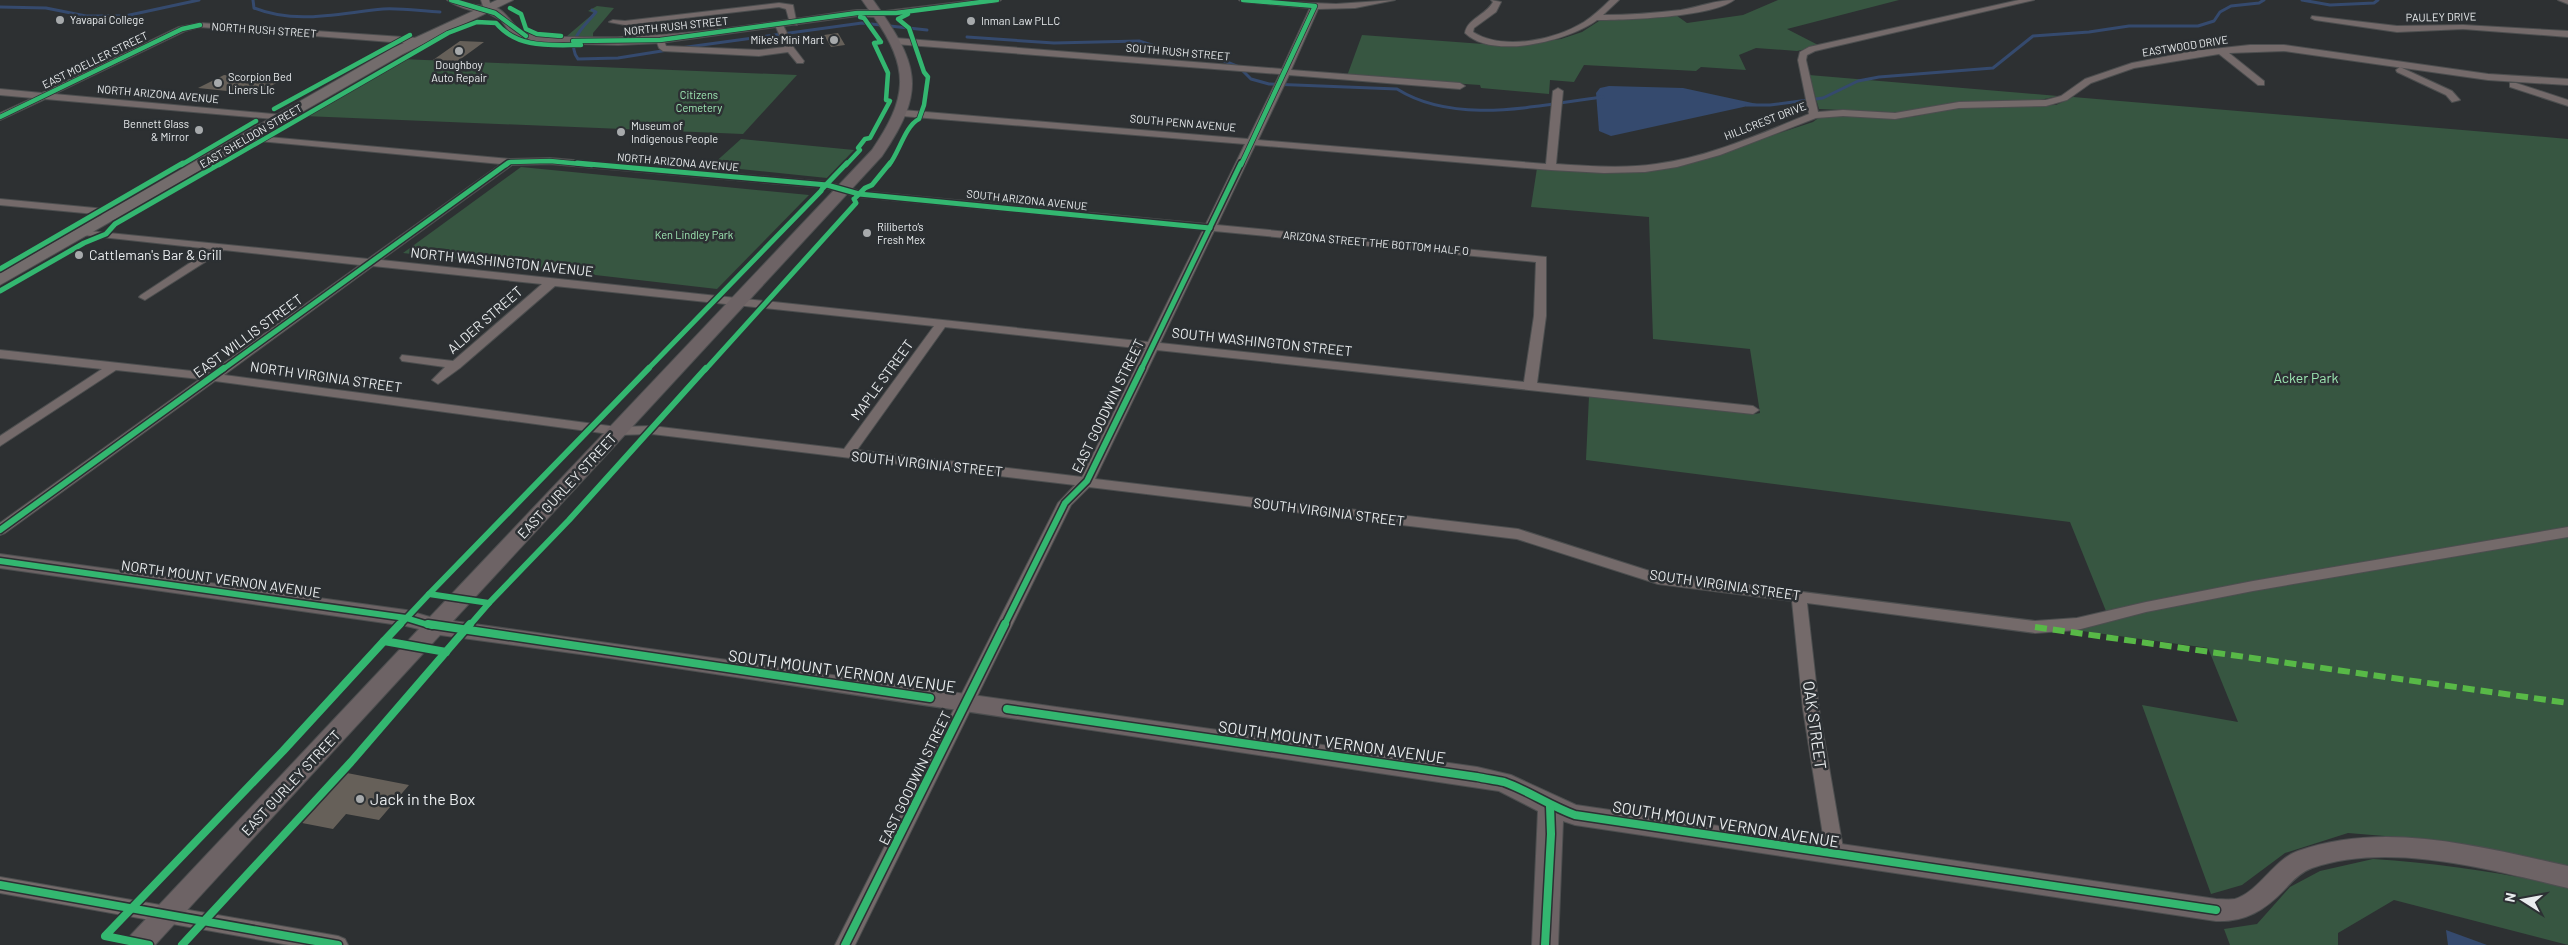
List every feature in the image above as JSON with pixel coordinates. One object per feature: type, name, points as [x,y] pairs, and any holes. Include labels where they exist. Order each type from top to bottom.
[{"type":"main road","name":"EAST SHELDON STREET","points":[[0,280],[417,41],[486,4],[508,0]]},
{"type":"street","points":[[451,0],[468,7],[486,4]]},
{"type":"street","points":[[872,7],[997,0]]},
{"type":"street","points":[[1244,0],[1314,6],[1362,5],[1391,0]]},
{"type":"street","points":[[1495,0],[1497,2],[1493,10],[1470,27],[1469,33],[1474,39],[1488,42],[1525,43],[1564,34],[1594,18],[1615,0]]},
{"type":"street","points":[[1594,18],[1628,17],[1699,8],[1730,0]]},
{"type":"street","name":"HILLCREST DRIVE","points":[[1551,167],[1609,170],[1659,167],[1704,155],[1778,130],[1814,115],[1802,60],[1803,54],[1812,49],[2030,0]]},
{"type":"street","points":[[2562,0],[2568,2]]},
{"type":"street","name":"NORTH RUSH STREET","points":[[486,4],[505,18],[515,32],[536,38],[618,42],[660,40],[779,25],[857,13],[872,7]]},
{"type":"street","points":[[613,22],[625,23],[779,5],[790,7],[794,22]]},
{"type":"street","name":"EAST GOODWIN STREET","points":[[845,945],[1065,503],[1087,481],[1285,72],[1314,6]]},
{"type":"street","name":"EAST GURLEY STREET","points":[[138,945],[437,627],[880,149],[902,113],[907,94],[908,76],[904,59],[895,41],[872,7]]},
{"type":"street","name":"PAULEY DRIVE","points":[[2315,18],[2397,29],[2472,27],[2568,34]]},
{"type":"street","name":"NORTH RUSH STREET","points":[[200,25],[417,41]]},
{"type":"street","name":"EAST MOELLER STREET","points":[[0,117],[182,30],[200,25]]},
{"type":"street","points":[[779,25],[790,49],[800,61]]},
{"type":"street","points":[[660,40],[663,48],[759,53],[790,49]]},
{"type":"street","name":"SOUTH RUSH STREET","points":[[895,41],[1460,86]]},
{"type":"street","name":"EASTWOOD DRIVE","points":[[1814,115],[1843,113],[1895,116],[1959,105],[2046,103],[2064,98],[2088,81],[2132,66],[2221,50],[2284,48],[2488,77],[2568,82]]},
{"type":"street","points":[[2221,50],[2260,83]]},
{"type":"street","points":[[2388,64],[2449,93],[2455,100]]},
{"type":"street","points":[[2488,77],[2568,103]]},
{"type":"street","points":[[1551,167],[1558,91]]},
{"type":"street","name":"NORTH ARIZONA AVENUE","points":[[0,92],[283,118]]},
{"type":"street","name":"SOUTH PENN AVENUE","points":[[902,113],[1551,167]]},
{"type":"street","name":"NORTH ARIZONA AVENUE","points":[[248,137],[510,162],[550,161],[826,185],[843,191]]},
{"type":"street","name":"EAST WILLIS STREET","points":[[0,530],[510,162]]},
{"type":"street","name":"SOUTH ARIZONA AVENUE","points":[[843,191],[1210,228]]},
{"type":"street","points":[[0,202],[116,213]]},
{"type":"street","name":"ARIZONA STREET THE BOTTOM HALF O","points":[[1210,228],[1542,259],[1540,316],[1530,386]]},
{"type":"street","name":"NORTH WASHINGTON AVENUE","points":[[83,232],[739,302]]},
{"type":"street","points":[[145,297],[222,247]]},
{"type":"street","name":"ALDER STREET","points":[[438,380],[552,282]]},
{"type":"street","name":"SOUTH WASHINGTON STREET","points":[[739,302],[1753,410]]},
{"type":"street","name":"MAPLE STREET","points":[[847,455],[942,323]]},
{"type":"street","name":"NORTH VIRGINIA STREET","points":[[0,354],[214,377],[617,431]]},
{"type":"street","points":[[406,358],[456,364]]},
{"type":"street","points":[[0,442],[116,365]]},
{"type":"street","name":"SOUTH VIRGINIA STREET","points":[[617,431],[652,430],[847,455],[1087,481],[1187,495],[1518,534],[1658,579],[2035,627],[2077,624],[2146,607],[2254,586],[2568,532]]},
{"type":"street","name":"NORTH MOUNT VERNON AVENUE","points":[[0,561],[406,618],[437,627]]},
{"type":"street","name":"OAK STREET","points":[[1799,596],[1811,709],[1835,854]]},
{"type":"street","name":"SOUTH MOUNT VERNON AVENUE","points":[[437,627],[1477,777],[1503,782],[1533,794],[1550,806],[1575,816],[2216,910],[2236,910],[2251,903],[2294,865],[2315,856],[2363,847],[2396,847],[2430,851],[2568,876]]},
{"type":"street","points":[[1545,945],[1551,834],[1550,806]]},
{"type":"street","points":[[0,884],[166,916],[338,945]]},
{"type":"green space","points":[[1778,0],[1899,0],[1787,29],[1820,46],[1797,51],[1756,48],[1739,55],[1746,70],[1701,67],[1696,71],[1584,65],[1574,82],[1550,80],[1549,94],[1481,88],[1480,85],[1347,76],[1362,35],[1510,46],[1561,39],[1582,32],[1599,21],[1673,13],[1687,23],[1743,15]]},
{"type":"green space","points":[[597,6],[614,8],[593,33],[593,37],[567,36],[594,13],[588,11]]},
{"type":"green space","name":"Citizens Cemetery","points":[[401,59],[797,75],[743,134],[304,116]]},
{"type":"green space","points":[[1809,75],[2058,96],[2040,100],[1954,102],[1911,113],[1819,109]]},
{"type":"green space","name":"Acker Park","points":[[2073,97],[2568,139],[2568,867],[2421,839],[2348,833],[2285,853],[2242,885],[2211,894],[2142,705],[2238,722],[2208,648],[2067,629],[2108,616],[2070,522],[1586,460],[1589,396],[1760,413],[1750,349],[1653,339],[1649,217],[1531,207],[1537,168],[1637,172],[1676,167],[1813,122],[1821,116],[1912,117],[1959,107],[2056,105]]},
{"type":"green space","points":[[741,139],[854,150],[827,178],[711,166]]},
{"type":"green space","name":"Ken Lindley Park","points":[[521,167],[809,195],[717,289],[403,253]]},
{"type":"green space","points":[[2373,859],[2471,869],[2568,887],[2568,945],[2394,900],[2338,933],[2338,945],[2230,945],[2224,929],[2257,924],[2290,887],[2320,871]]},
{"type":"water","points":[[1609,86],[1683,88],[1757,104],[1611,136],[1599,131],[1596,93],[1600,88]]},
{"type":"water","points":[[2446,930],[2487,945],[2448,945]]},
{"type":"building","points":[[838,33],[845,45],[831,47],[824,35]]},
{"type":"building","name":"Doughboy Auto Repair","points":[[460,41],[484,42],[458,61],[433,60]]},
{"type":"building","points":[[224,75],[282,80],[256,94],[198,88]]},
{"type":"building","name":"Jack in the Box","points":[[347,773],[409,785],[379,820],[346,814],[333,829],[302,823]]},
{"type":"waterway","points":[[0,7],[46,8],[86,16],[125,16],[199,0]]},
{"type":"waterway","points":[[253,0],[254,8],[286,16],[318,16],[383,9],[440,12]]},
{"type":"waterway","points":[[1747,105],[1770,105],[1823,98],[1858,81],[1879,77],[1993,68],[2033,36],[2089,32],[2129,26],[2198,26],[2214,21],[2220,12],[2231,6],[2259,3],[2264,0]]},
{"type":"waterway","points":[[2302,0],[2330,5],[2374,3],[2378,0]]},
{"type":"waterway","points":[[592,10],[596,12],[575,40],[574,46],[578,59],[618,58],[668,50]]},
{"type":"waterway","points":[[680,48],[862,23],[927,30]]},
{"type":"waterway","points":[[967,37],[1054,43],[1139,41],[1171,51],[1217,58],[1239,67],[1251,79],[1269,84],[1397,89],[1420,100],[1445,107],[1471,110],[1525,108],[1603,97]]},
{"type":"marked path","points":[[2035,627],[2568,703]]},
{"type":"cycle path","points":[[451,0],[460,5],[484,8],[495,13],[526,36]]},
{"type":"cycle path","points":[[573,41],[618,42],[660,40],[857,13],[896,13],[997,0]]},
{"type":"cycle path","points":[[845,945],[1065,503],[1087,481],[1287,69],[1315,6],[1243,0]]},
{"type":"cycle path","points":[[510,8],[521,14],[526,29],[537,34],[561,36]]},
{"type":"cycle path","points":[[856,197],[865,188],[872,185],[898,154],[897,152],[913,122],[919,119],[924,105],[928,77],[924,72],[909,28],[898,19],[908,14]]},
{"type":"cycle path","points":[[822,189],[860,150],[858,148],[865,139],[870,138],[890,101],[886,100],[888,73],[874,43],[881,42],[864,18],[860,17]]},
{"type":"cycle path","points":[[0,291],[84,243],[102,237],[115,224],[448,33],[483,21],[496,23],[503,32],[523,42],[546,45],[581,45]]},
{"type":"cycle path","points":[[0,117],[182,29],[200,25]]},
{"type":"cycle path","points":[[274,109],[410,35]]},
{"type":"cycle path","points":[[0,269],[256,121]]},
{"type":"cycle path","points":[[0,530],[510,162],[550,161],[827,185],[859,194],[1210,228]]},
{"type":"cycle path","points":[[429,594],[821,191]]},
{"type":"cycle path","points":[[489,603],[569,520],[856,203],[854,199]]},
{"type":"cycle path","points":[[0,561],[406,618],[437,627],[930,698]]},
{"type":"cycle path","points":[[182,945],[351,762],[489,603],[429,594],[384,641],[446,652]]},
{"type":"cycle path","points":[[149,945],[105,936],[283,751],[384,641]]},
{"type":"cycle path","points":[[1007,709],[1477,777],[1503,782],[1533,795],[1550,806],[1575,815],[2216,910]]},
{"type":"cycle path","points":[[1545,945],[1551,834],[1550,806]]},
{"type":"cycle path","points":[[0,885],[338,945]]},
{"type":"place","name":"Yavapai College","points":[[60,20]]},
{"type":"place","name":"Inman Law PLLC","points":[[971,21]]},
{"type":"place","name":"Mike's Mini Mart","points":[[834,40]]},
{"type":"place","name":"Doughboy Auto Repair","points":[[459,51]]},
{"type":"place","name":"Scorpion Bed Liners Llc","points":[[218,83]]},
{"type":"place","name":"Bennett Glass & Mirror","points":[[199,130]]},
{"type":"place","name":"Museum of Indigenous People","points":[[621,132]]},
{"type":"place","name":"Riliberto’s Fresh Mex","points":[[867,233]]},
{"type":"place","name":"Cattleman's Bar & Grill","points":[[79,255]]},
{"type":"place","name":"Jack in the Box","points":[[360,799]]}]
